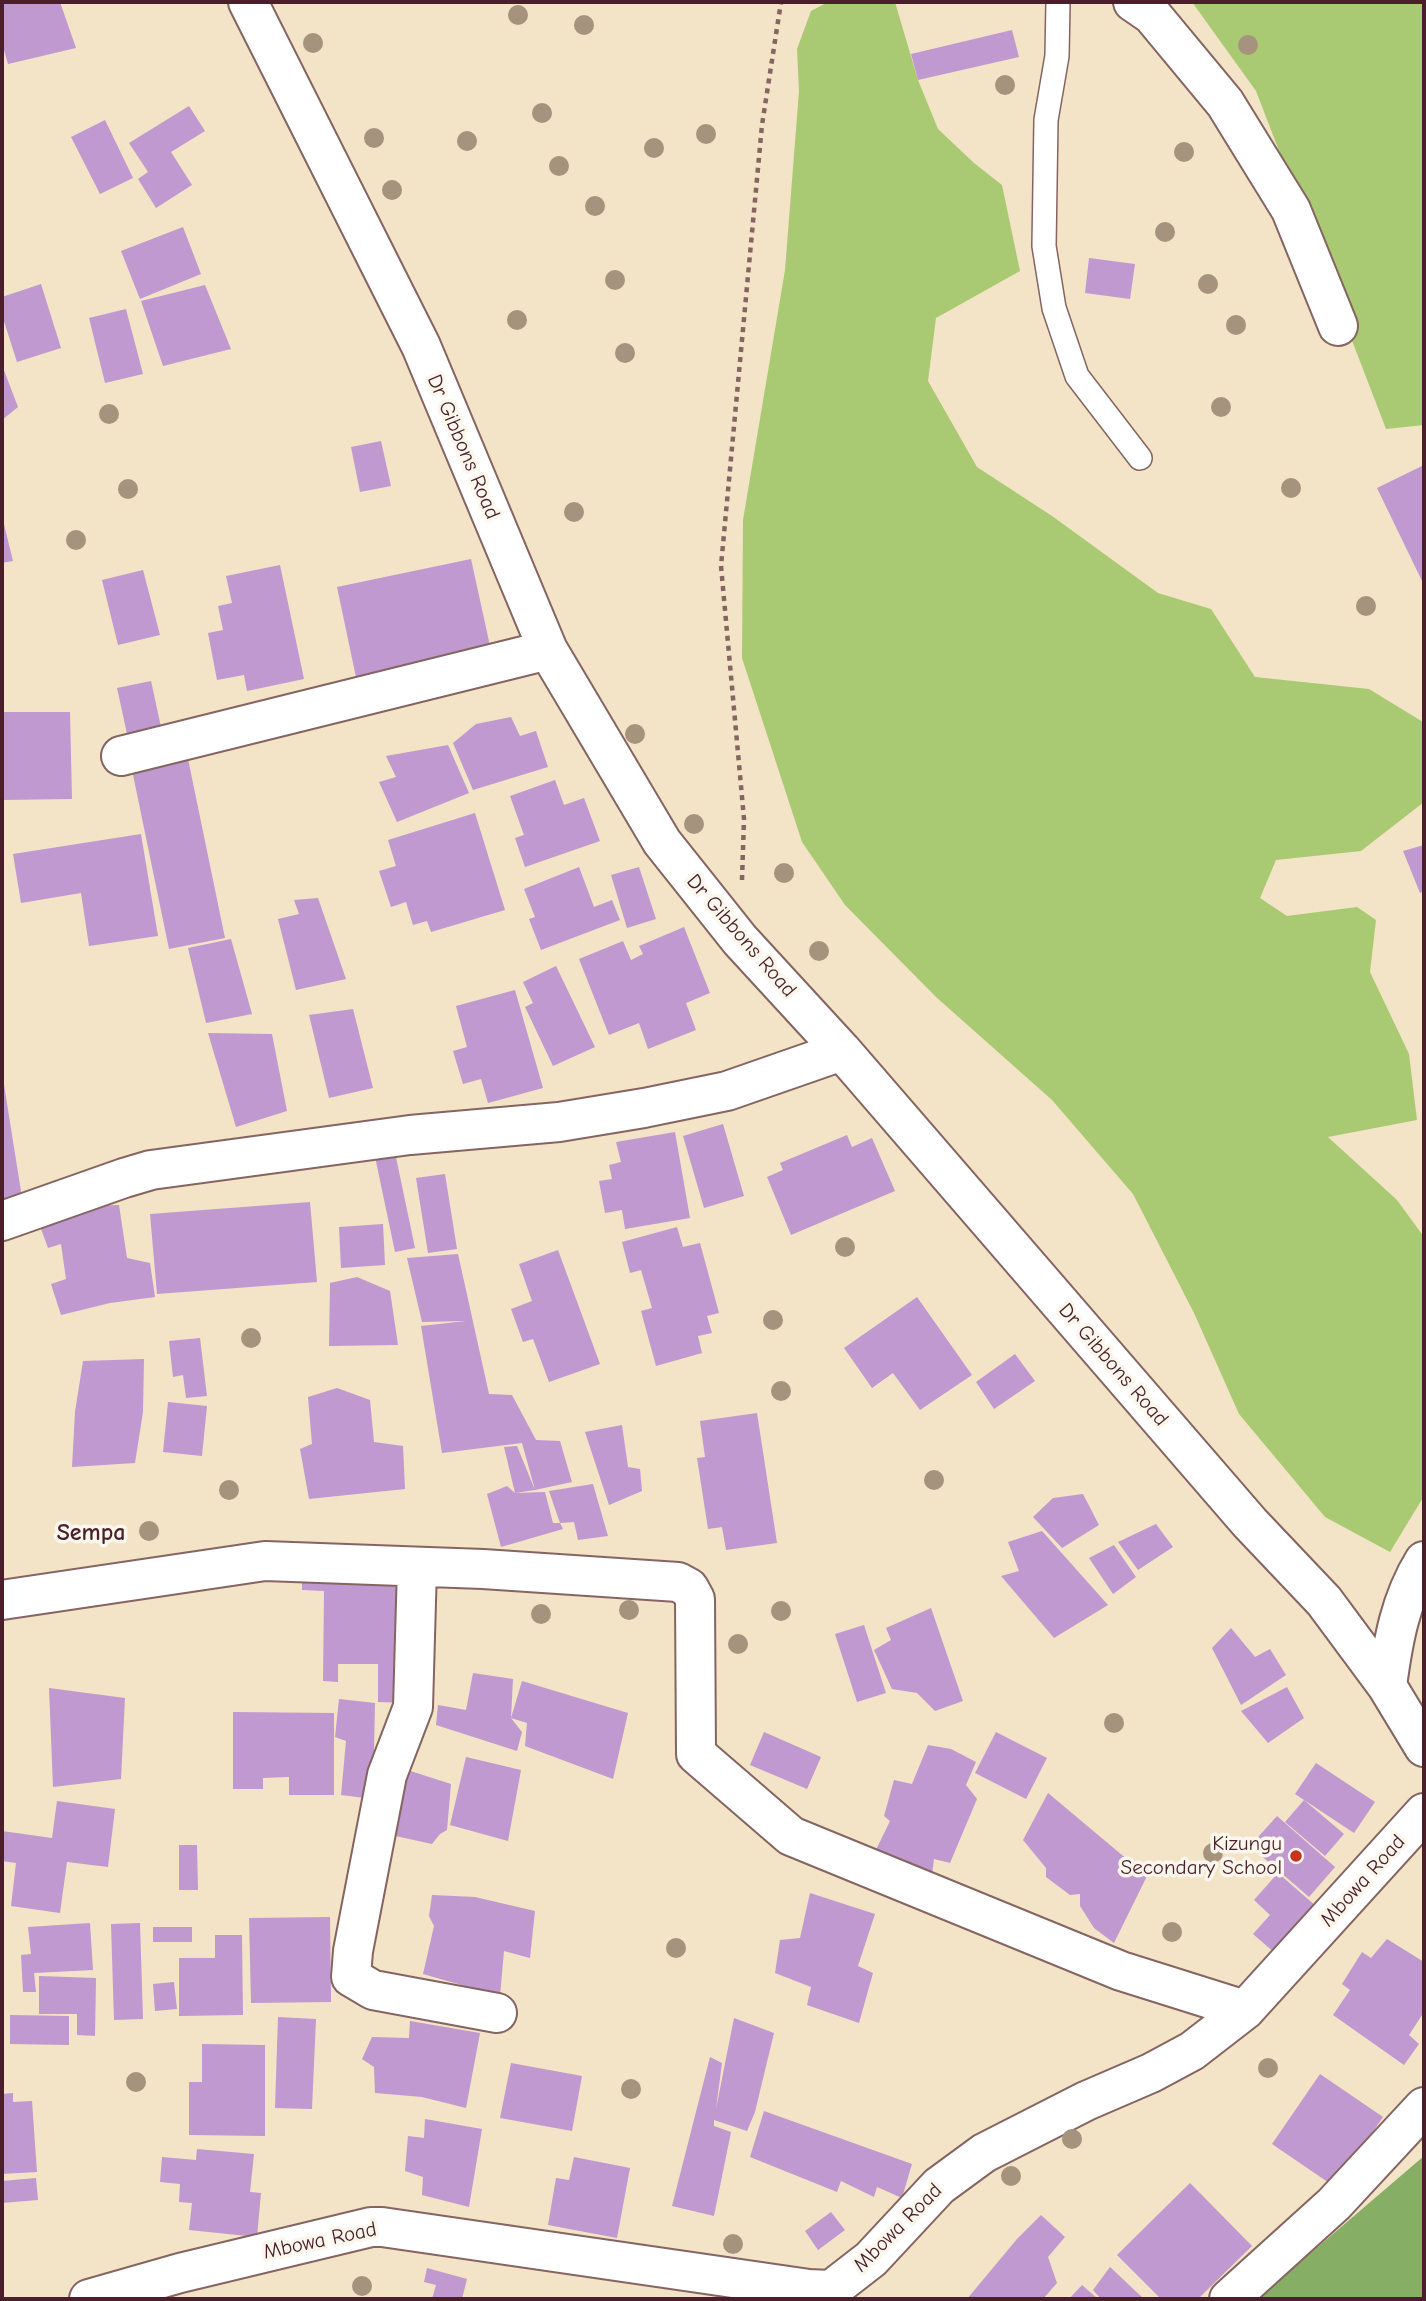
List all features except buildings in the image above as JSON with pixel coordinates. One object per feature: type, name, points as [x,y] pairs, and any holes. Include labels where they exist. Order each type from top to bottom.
[{"type":"street","name":"Dr Gibbons Road","points":[[248,2],[421,346],[548,650],[662,842],[740,940],[842,1051],[1250,1523],[1324,1601],[1387,1686],[1424,1747]]},
{"type":"street","points":[[1133,2],[1152,15],[1225,103],[1291,210],[1338,326]]},
{"type":"street","points":[[121,756],[548,650]]},
{"type":"street","points":[[2,1221],[151,1170],[410,1135],[559,1122],[644,1108],[727,1091],[842,1051]]},
{"type":"street","points":[[2,1600],[265,1561],[678,1582],[689,1588],[695,1599],[696,1754],[791,1836],[1121,1972],[1245,2010]]},
{"type":"street","points":[[1387,1686],[1392,1644],[1403,1603],[1424,1561]]},
{"type":"street","points":[[417,1567],[413,1707],[387,1775],[353,1951],[351,1977],[373,1990],[497,2013]]},
{"type":"street","name":"Mbowa Road","points":[[89,2299],[193,2270],[371,2227],[831,2290],[870,2259],[939,2186],[984,2153],[1086,2101],[1192,2052],[1245,2010],[1424,1813]]},
{"type":"street","points":[[1229,2299],[1334,2204],[1424,2108]]},
{"type":"lane","points":[[1058,2],[1056,56],[1046,120],[1044,246],[1054,308],[1077,376],[1140,458]]},
{"type":"path","points":[[740,940],[744,819],[721,566],[762,125],[781,2]]},
{"type":"green space","points":[[828,2],[895,2],[918,80],[938,129],[1002,185],[1020,271],[936,318],[928,381],[977,467],[1052,516],[1158,593],[1211,609],[1255,677],[1369,689],[1423,722],[1424,802],[1361,851],[1276,860],[1260,898],[1287,916],[1357,907],[1376,920],[1370,972],[1409,1054],[1417,1120],[1328,1137],[1397,1200],[1424,1237],[1424,1496],[1390,1552],[1325,1517],[1239,1414],[1194,1313],[1133,1194],[1052,1100],[936,997],[845,905],[802,842],[742,658],[743,520],[785,270],[799,91],[797,49],[811,11]]},
{"type":"green space","points":[[1192,2],[1424,2],[1424,425],[1386,429],[1256,91]]},
{"type":"green space","points":[[1424,2156],[1424,2299],[1257,2299]]},
{"type":"place","name":"Kizungu Secondary School","points":[[1296,1856]]},
{"type":"district","name":"Sempa","points":[[91,1533]]}]
